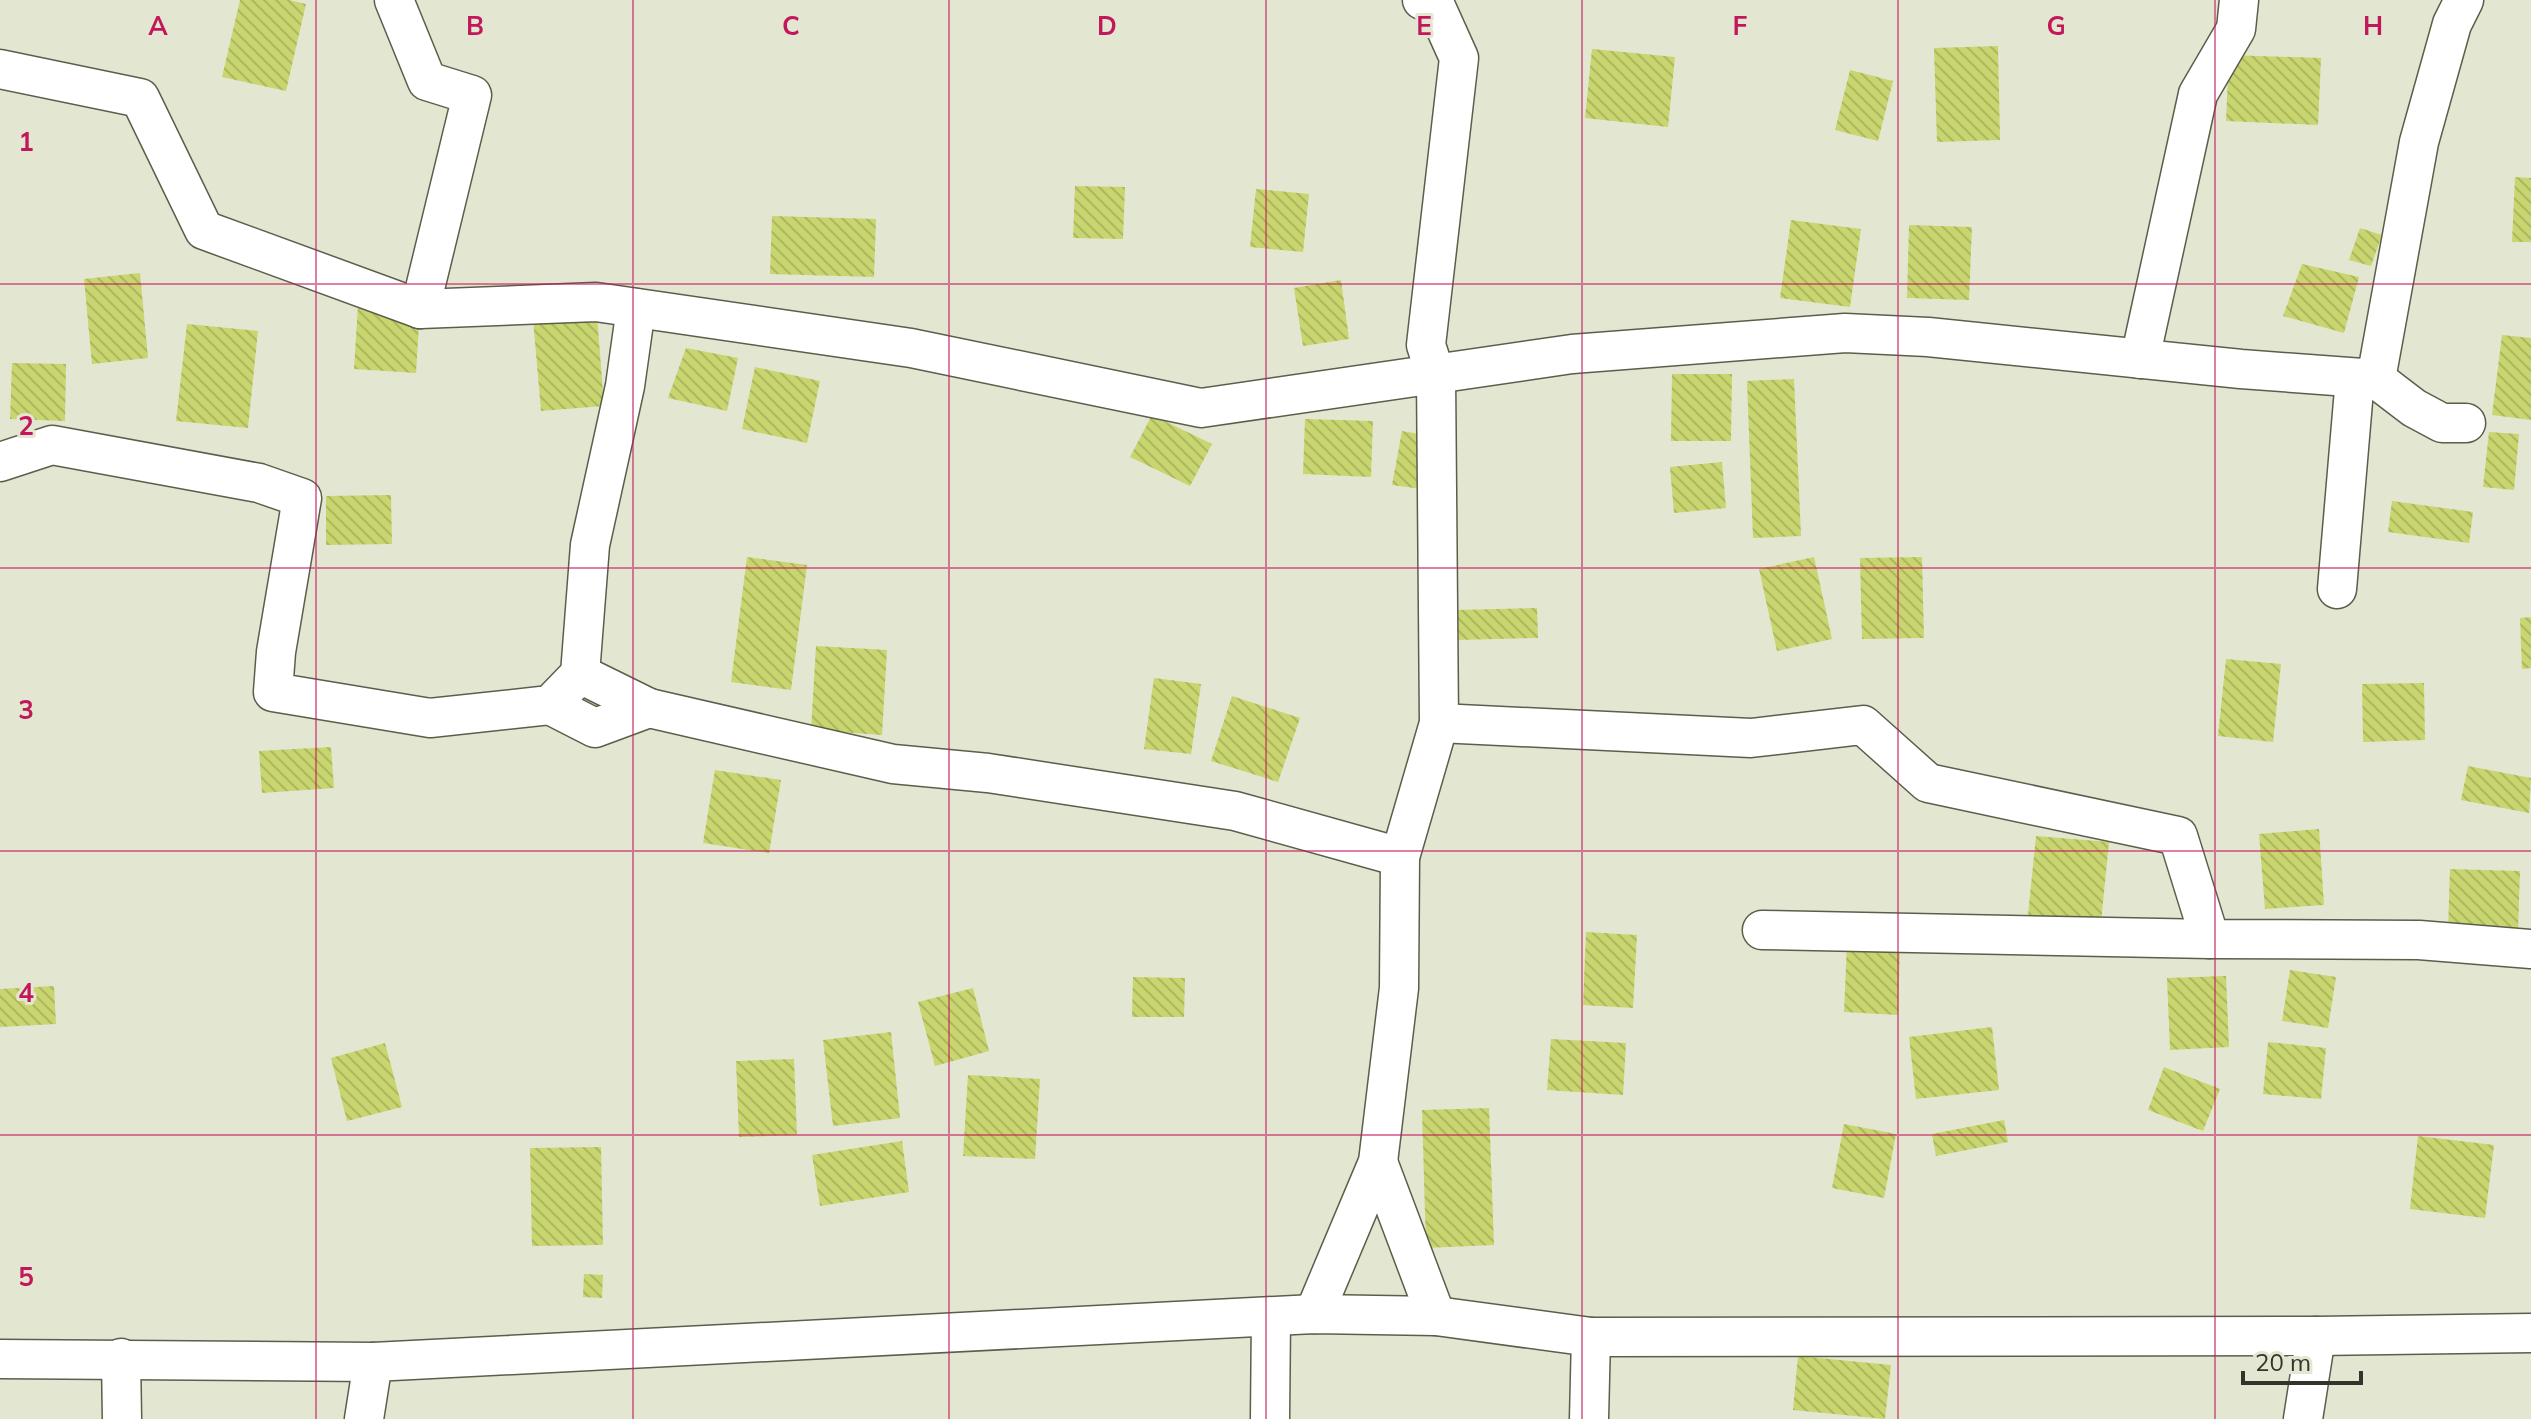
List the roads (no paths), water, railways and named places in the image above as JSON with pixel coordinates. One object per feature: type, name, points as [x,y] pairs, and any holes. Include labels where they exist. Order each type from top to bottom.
[{"type":"street","points":[[394,0],[427,81],[472,95],[420,309]]},
{"type":"street","points":[[1314,1314],[1378,1162],[1399,988],[1400,857],[1439,723],[1436,376],[1426,345],[1459,58],[1456,16],[1422,0]]},
{"type":"street","points":[[2140,359],[2198,94],[2236,29],[2239,0]]},
{"type":"street","points":[[2337,589],[2366,379],[2419,142],[2452,24],[2464,0]]},
{"type":"street","points":[[0,69],[140,98],[204,230],[420,309],[596,302],[911,348],[1201,408],[1572,354],[1845,333],[1928,337],[2366,379],[2442,423],[2466,423]]},
{"type":"street","points":[[550,705],[580,674],[590,545],[625,386],[636,308]]},
{"type":"street","points":[[0,462],[52,445],[259,483],[302,498],[276,652],[273,692],[430,718],[550,705],[595,728],[649,708]]},
{"type":"street","points":[[580,674],[649,708],[893,764],[988,773],[1235,811],[1400,857]]},
{"type":"street","points":[[1439,723],[1751,738],[1863,725],[1928,783],[2178,836],[2210,939]]},
{"type":"street","points":[[1762,930],[2419,940],[2531,949]]},
{"type":"street","points":[[1378,1162],[1436,1316]]},
{"type":"street","points":[[0,1359],[373,1362],[1314,1314],[1436,1316],[1591,1337],[2531,1333]]},
{"type":"street","points":[[1270,1419],[1271,1317]]},
{"type":"street","points":[[2303,1419],[2316,1336]]},
{"type":"street","points":[[1589,1419],[1591,1337]]},
{"type":"street","points":[[121,1358],[122,1419]]},
{"type":"street","points":[[364,1419],[373,1362]]}]
